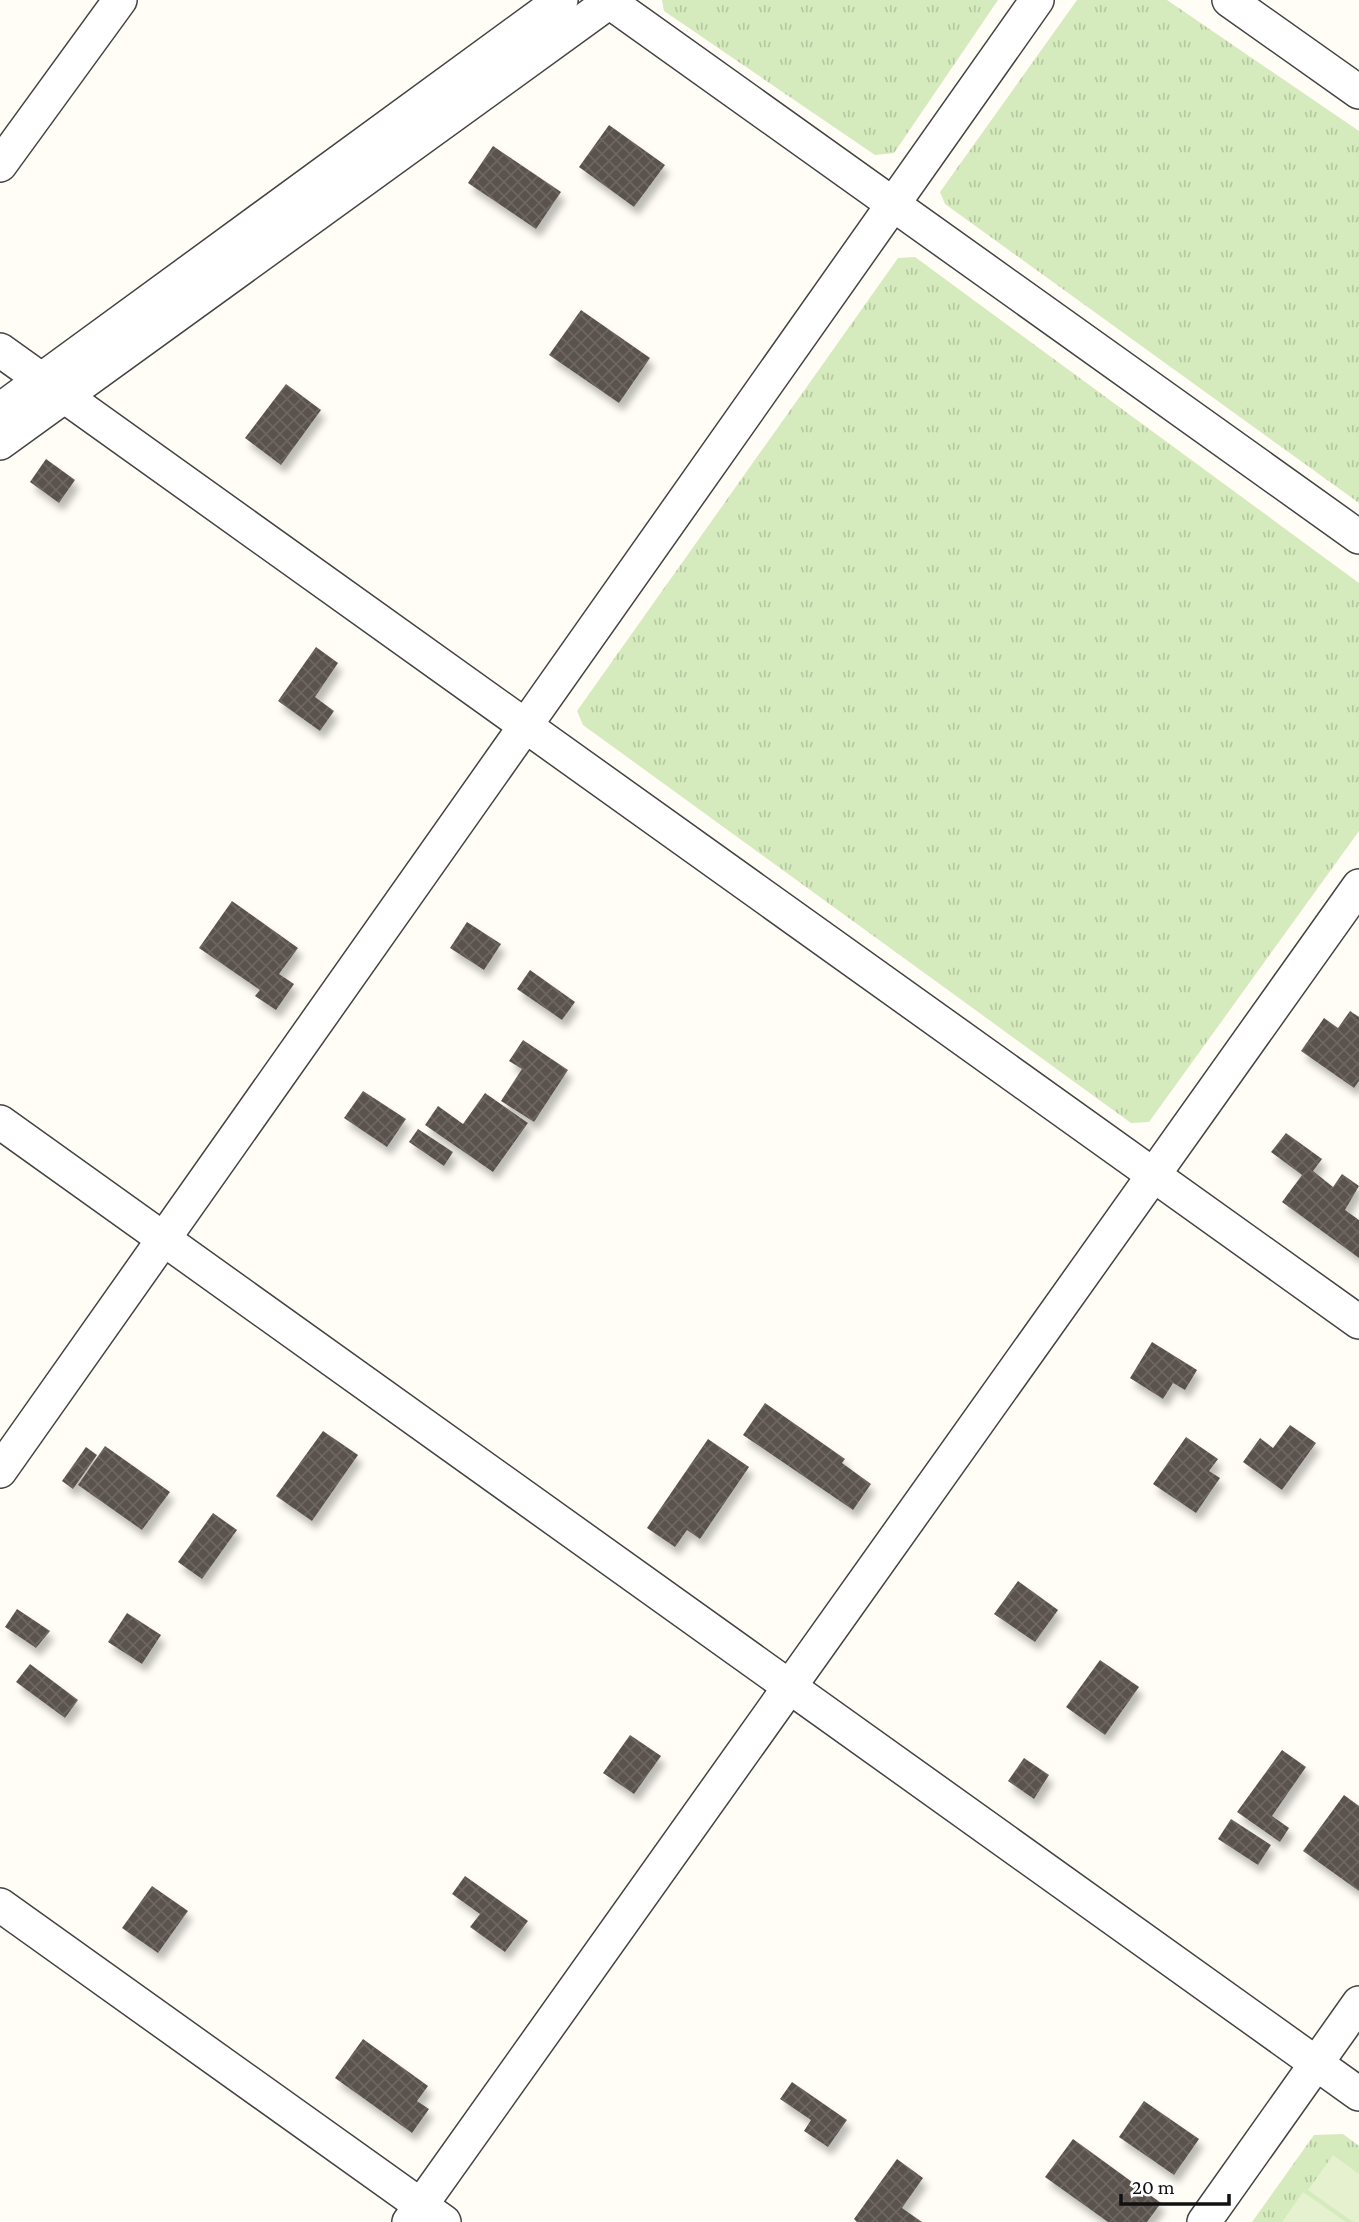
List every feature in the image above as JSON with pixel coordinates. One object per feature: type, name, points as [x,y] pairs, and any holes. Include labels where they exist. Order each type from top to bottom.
[{"type":"street","points":[[0,165],[120,0]]},
{"type":"street","points":[[0,443],[53,388],[561,0]]},
{"type":"street","points":[[0,1471],[1037,0]]},
{"type":"street","points":[[1229,0],[1359,92]]},
{"type":"street","points":[[0,410],[53,388],[609,1],[1359,537]]},
{"type":"street","points":[[0,350],[1359,1322]]},
{"type":"street","points":[[0,1905],[425,2217],[790,1687],[1359,886]]},
{"type":"street","points":[[0,1122],[1359,2094]]},
{"type":"street","points":[[1204,2222],[1359,2003]]},
{"type":"green space","points":[[662,0],[998,0],[894,153],[875,155],[664,11]]},
{"type":"green space","points":[[1077,0],[1167,0],[1359,131],[1359,503],[945,204],[940,192]]},
{"type":"green space","points":[[915,257],[1359,583],[1359,831],[1149,1122],[1131,1123],[583,725],[577,711],[898,258]]},
{"type":"green space","points":[[1343,2134],[1359,2146],[1359,2222],[1252,2222],[1314,2135]]},
{"type":"green space","points":[[1333,2155],[1359,2174],[1359,2222],[1353,2222],[1308,2190]]},
{"type":"green space","points":[[1303,2192],[1346,2222],[1282,2222]]},
{"type":"building","points":[[609,125],[665,165],[634,207],[579,167]]},
{"type":"building","points":[[493,146],[561,192],[536,229],[468,183]]},
{"type":"building","points":[[581,310],[650,358],[619,403],[549,355]]},
{"type":"building","points":[[286,384],[321,410],[281,465],[245,438]]},
{"type":"building","points":[[46,459],[75,480],[59,503],[30,482]]},
{"type":"building","points":[[316,647],[338,663],[315,697],[334,711],[320,731],[278,701]]},
{"type":"building","points":[[232,901],[298,948],[279,974],[294,984],[276,1010],[255,996],[260,990],[199,948]]},
{"type":"building","points":[[467,922],[501,944],[484,970],[450,948]]},
{"type":"building","points":[[530,970],[575,1002],[562,1020],[517,989]]},
{"type":"building","points":[[1350,1011],[1359,1017],[1359,1081],[1354,1088],[1301,1051],[1324,1018],[1338,1028]]},
{"type":"building","points":[[523,1040],[568,1070],[534,1122],[501,1101],[522,1069],[509,1061]]},
{"type":"building","points":[[363,1091],[406,1119],[387,1147],[344,1118]]},
{"type":"building","points":[[485,1093],[528,1123],[493,1172],[425,1125],[438,1106],[463,1124]]},
{"type":"building","points":[[418,1129],[453,1152],[444,1166],[409,1142]]},
{"type":"building","points":[[1286,1133],[1322,1159],[1313,1171],[1333,1187],[1342,1174],[1359,1186],[1345,1210],[1359,1220],[1359,1258],[1282,1202],[1302,1175],[1271,1152]]},
{"type":"building","points":[[1152,1342],[1197,1370],[1185,1390],[1173,1383],[1163,1399],[1130,1378]]},
{"type":"building","points":[[765,1403],[845,1459],[842,1463],[871,1484],[853,1510],[743,1435]]},
{"type":"building","points":[[1290,1425],[1316,1443],[1282,1490],[1243,1462],[1260,1438],[1273,1448]]},
{"type":"building","points":[[323,1431],[358,1455],[312,1521],[276,1496]]},
{"type":"building","points":[[1186,1437],[1218,1459],[1209,1471],[1220,1478],[1196,1513],[1153,1484]]},
{"type":"building","points":[[708,1439],[749,1467],[700,1539],[687,1530],[675,1547],[647,1528]]},
{"type":"building","points":[[105,1446],[170,1492],[142,1530],[78,1485]]},
{"type":"building","points":[[86,1447],[97,1455],[73,1489],[62,1481]]},
{"type":"building","points":[[213,1513],[237,1530],[202,1579],[178,1562]]},
{"type":"building","points":[[1018,1581],[1058,1610],[1035,1642],[994,1614]]},
{"type":"building","points":[[17,1609],[50,1631],[36,1648],[5,1627]]},
{"type":"building","points":[[127,1613],[161,1635],[142,1664],[108,1642]]},
{"type":"building","points":[[1100,1660],[1139,1687],[1105,1735],[1066,1707]]},
{"type":"building","points":[[30,1664],[78,1700],[65,1718],[16,1682]]},
{"type":"building","points":[[630,1735],[661,1756],[634,1794],[603,1773]]},
{"type":"building","points":[[1282,1750],[1306,1767],[1272,1816],[1289,1828],[1280,1842],[1237,1812]]},
{"type":"building","points":[[1024,1758],[1049,1775],[1034,1799],[1008,1781]]},
{"type":"building","points":[[1344,1795],[1359,1806],[1359,1891],[1303,1851]]},
{"type":"building","points":[[1231,1819],[1271,1845],[1258,1865],[1218,1839]]},
{"type":"building","points":[[465,1876],[528,1921],[505,1952],[470,1927],[480,1914],[452,1894]]},
{"type":"building","points":[[152,1886],[188,1911],[158,1953],[122,1928]]},
{"type":"building","points":[[363,2039],[428,2086],[417,2101],[429,2109],[412,2133],[335,2078]]},
{"type":"building","points":[[792,2082],[847,2120],[828,2147],[804,2131],[811,2120],[780,2099]]},
{"type":"building","points":[[1144,2101],[1199,2139],[1174,2175],[1119,2137]]},
{"type":"building","points":[[1073,2139],[1161,2203],[1147,2222],[1108,2222],[1045,2177]]},
{"type":"building","points":[[897,2159],[923,2178],[902,2208],[922,2222],[857,2222],[854,2219]]}]
